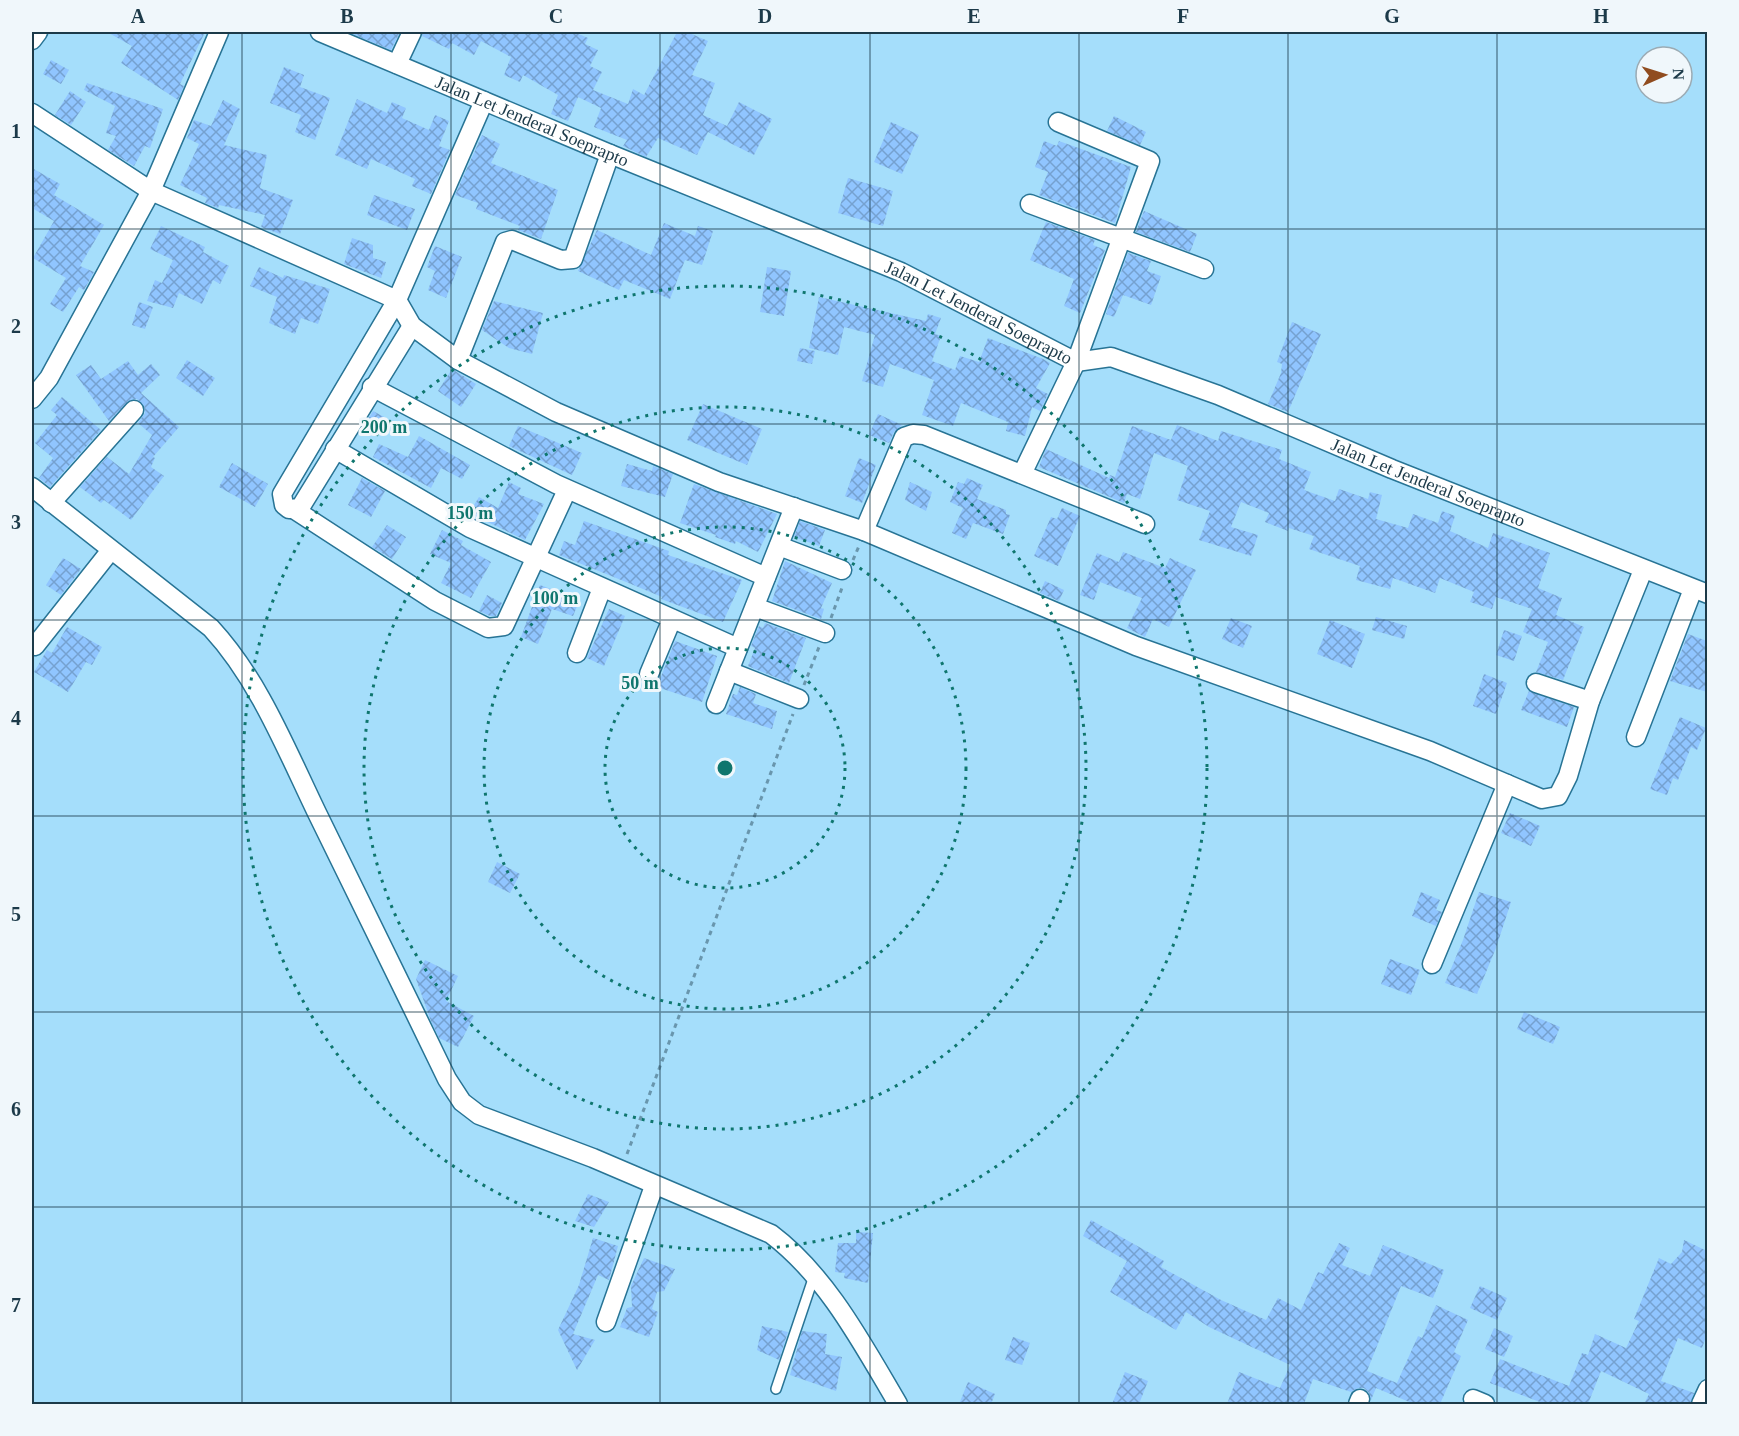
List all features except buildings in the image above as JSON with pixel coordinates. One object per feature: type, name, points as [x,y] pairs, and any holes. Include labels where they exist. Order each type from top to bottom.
[{"type":"street","points":[[32,40],[38,32]]},
{"type":"street","points":[[32,399],[49,378],[151,191],[219,32]]},
{"type":"street","name":"Jalan Let Jenderal Soeprapto","points":[[320,32],[610,154],[901,272],[1076,362],[1111,357],[1218,396],[1392,469],[1700,592]]},
{"type":"street","points":[[397,64],[412,32]]},
{"type":"street","points":[[484,101],[397,300],[282,494],[284,505],[435,601],[492,629],[504,626],[567,489]]},
{"type":"street","points":[[32,113],[151,191],[397,300],[412,326],[458,360],[556,412],[719,482],[864,531],[1136,646],[1430,751],[1542,799],[1555,798],[1560,794],[1568,776],[1590,700],[1643,570]]},
{"type":"street","points":[[1022,474],[1076,362],[1150,161],[1058,122]]},
{"type":"street","points":[[458,360],[505,242],[512,240],[564,261],[573,259],[610,154]]},
{"type":"street","points":[[1030,204],[1204,269]]},
{"type":"street","points":[[295,510],[303,504],[372,387],[412,326]]},
{"type":"street","points":[[372,387],[567,489],[766,577]]},
{"type":"street","points":[[51,503],[134,410]]},
{"type":"street","points":[[864,531],[900,444],[908,435],[924,435],[1145,524]]},
{"type":"street","points":[[335,449],[470,528],[738,648]]},
{"type":"street","points":[[32,487],[211,627],[231,649],[252,681],[447,1079],[462,1102],[479,1115],[621,1170],[771,1234],[788,1247],[814,1276],[854,1331],[898,1404]]},
{"type":"street","points":[[716,704],[794,507]]},
{"type":"street","points":[[779,546],[846,571]]},
{"type":"street","points":[[35,646],[111,550]]},
{"type":"street","points":[[577,653],[602,588]]},
{"type":"street","points":[[1636,737],[1700,592]]},
{"type":"street","points":[[754,607],[825,633]]},
{"type":"street","points":[[649,674],[672,619]]},
{"type":"street","points":[[729,671],[799,699]]},
{"type":"street","points":[[1536,683],[1590,700]]},
{"type":"street","points":[[1432,964],[1507,784]]},
{"type":"street","points":[[606,1322],[654,1186]]},
{"type":"street","points":[[1701,1404],[1707,1389]]},
{"type":"lane","points":[[776,1389],[814,1276]]},
{"type":"path","points":[[621,1170],[825,633],[846,571],[864,531]]}]
